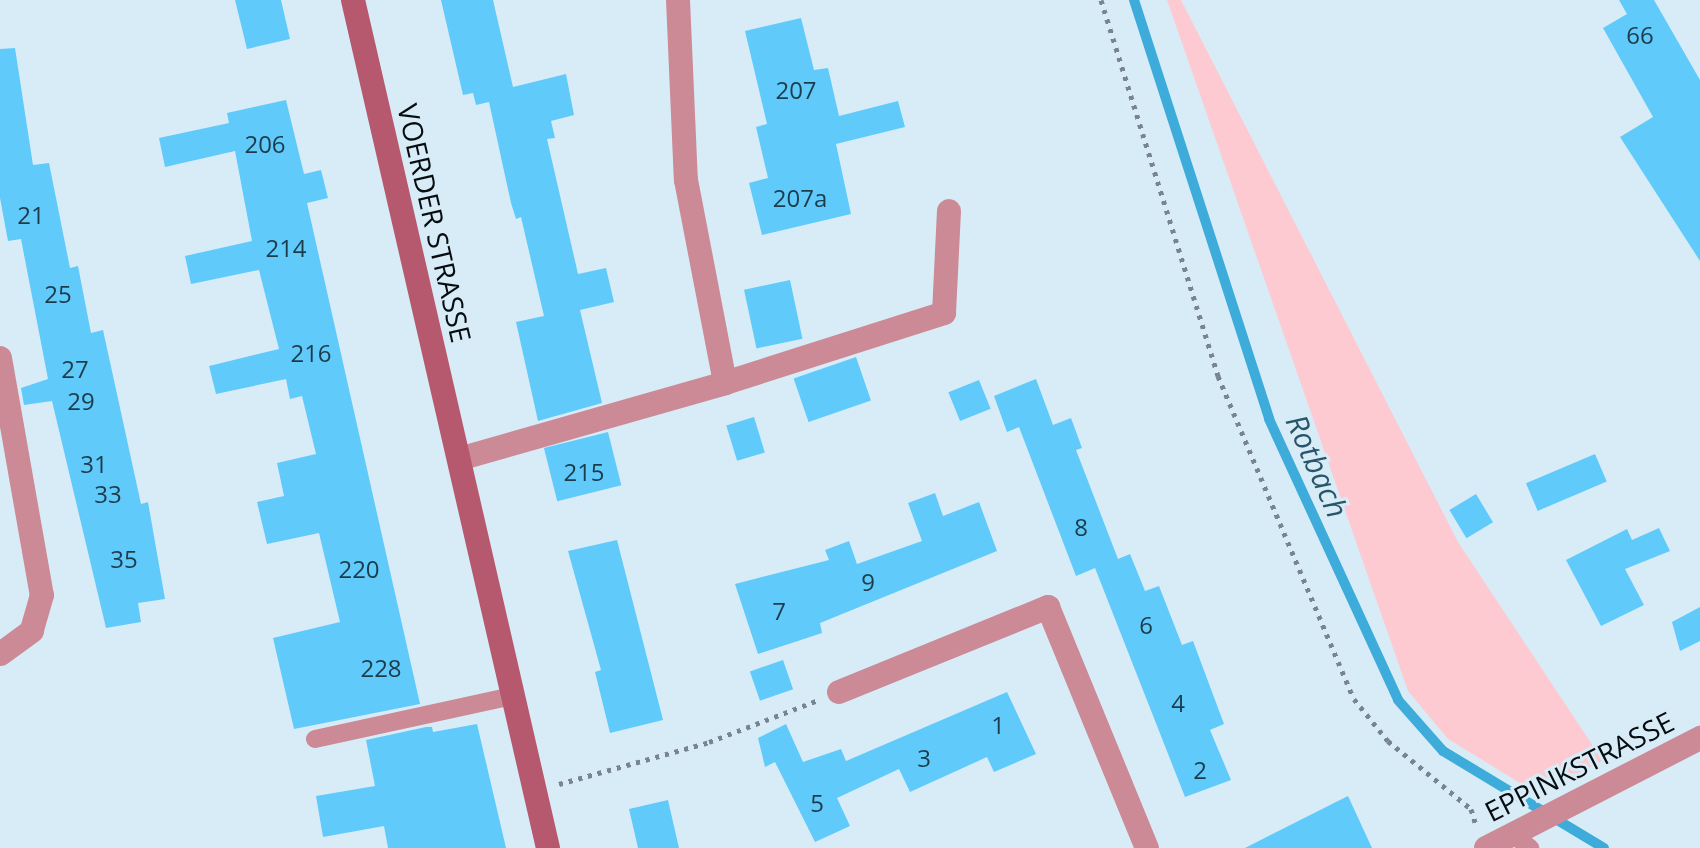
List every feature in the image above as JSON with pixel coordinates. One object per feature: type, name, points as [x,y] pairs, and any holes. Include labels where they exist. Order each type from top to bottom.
[{"type":"main road","name":"VOERDER STRASSE","points":[[353,0],[548,848]]},
{"type":"street","points":[[678,0],[686,180],[725,383]]},
{"type":"street","points":[[459,459],[725,383],[944,313],[949,211]]},
{"type":"street","points":[[0,358],[42,595],[32,631],[0,654]]},
{"type":"street","points":[[839,692],[1048,607],[1147,848]]},
{"type":"street","name":"EPPINKSTRASSE","points":[[1487,847],[1521,839],[1576,802],[1700,738]]},
{"type":"lane","points":[[315,739],[513,696]]},
{"type":"path","points":[[1101,0],[1218,376],[1354,699],[1388,741],[1471,809],[1487,847]]},
{"type":"path","points":[[535,791],[709,742],[839,692]]},
{"type":"shaded area","points":[[1167,0],[1181,0],[1458,542],[1603,761],[1538,794],[1448,739],[1408,691]]},
{"type":"building","points":[[235,0],[281,0],[290,39],[247,49]]},
{"type":"building","points":[[441,0],[493,0],[513,87],[566,74],[574,115],[551,121],[555,138],[547,139],[578,274],[606,268],[614,302],[580,310],[602,403],[538,421],[516,322],[544,316],[521,217],[516,219],[511,203],[489,102],[476,105],[473,93],[463,95]]},
{"type":"building","points":[[1619,0],[1654,0],[1700,80],[1700,261],[1620,137],[1653,117],[1603,28],[1627,14]]},
{"type":"building","points":[[801,18],[814,70],[828,68],[839,116],[898,101],[905,127],[836,144],[851,214],[762,235],[749,183],[768,178],[756,127],[767,124],[745,31]]},
{"type":"building","points":[[15,48],[33,165],[49,163],[70,268],[78,266],[91,333],[103,330],[141,504],[148,502],[165,599],[138,603],[141,622],[106,628],[52,401],[24,405],[21,388],[48,379],[21,239],[8,241],[0,198],[0,49]]},
{"type":"building","points":[[286,100],[304,174],[321,170],[328,198],[307,203],[420,704],[294,729],[273,638],[340,622],[319,533],[267,544],[257,502],[284,496],[277,463],[316,454],[302,396],[290,399],[286,379],[216,394],[209,366],[279,349],[259,270],[191,284],[185,256],[252,241],[235,151],[165,167],[159,138],[229,123],[227,113]]},
{"type":"building","points":[[790,280],[802,339],[757,348],[744,290]]},
{"type":"building","points":[[856,357],[871,400],[809,422],[794,378]]},
{"type":"building","points":[[1036,379],[1053,425],[1071,418],[1082,448],[1076,450],[1118,559],[1130,554],[1145,591],[1159,586],[1182,645],[1193,641],[1224,724],[1210,730],[1231,780],[1185,797],[1095,568],[1076,576],[1019,427],[1007,432],[994,396]]},
{"type":"building","points":[[979,380],[991,409],[960,421],[948,392]]},
{"type":"building","points":[[754,417],[765,452],[737,461],[726,425]]},
{"type":"building","points":[[608,432],[621,485],[557,501],[544,448]]},
{"type":"building","points":[[1595,454],[1607,482],[1538,511],[1526,483]]},
{"type":"building","points":[[935,493],[943,516],[979,502],[997,551],[820,623],[822,633],[758,654],[735,584],[829,560],[825,550],[849,541],[857,564],[922,541],[908,503]]},
{"type":"building","points":[[1476,494],[1493,522],[1466,538],[1449,510]]},
{"type":"building","points":[[1659,528],[1670,551],[1625,569],[1644,605],[1601,626],[1566,560],[1627,529],[1632,540]]},
{"type":"building","points":[[617,540],[663,720],[610,733],[595,672],[601,670],[568,551]]},
{"type":"building","points":[[1700,607],[1700,641],[1680,651],[1672,622]]},
{"type":"building","points":[[783,660],[793,689],[760,701],[750,671]]},
{"type":"building","points":[[1007,692],[1036,754],[994,772],[987,757],[910,792],[899,769],[837,798],[850,826],[815,842],[775,762],[765,767],[758,738],[786,724],[803,762],[841,749],[846,761]]},
{"type":"building","points":[[477,724],[506,848],[388,848],[384,826],[323,837],[316,796],[375,786],[366,740],[426,727],[432,727],[433,732]]},
{"type":"building","points":[[1348,796],[1372,848],[1245,848],[1336,802]]},
{"type":"building","points":[[668,800],[679,848],[638,848],[629,809]]},
{"type":"waterway","name":"Rotbach","points":[[1134,0],[1269,419],[1398,700],[1443,751],[1604,848]]}]
